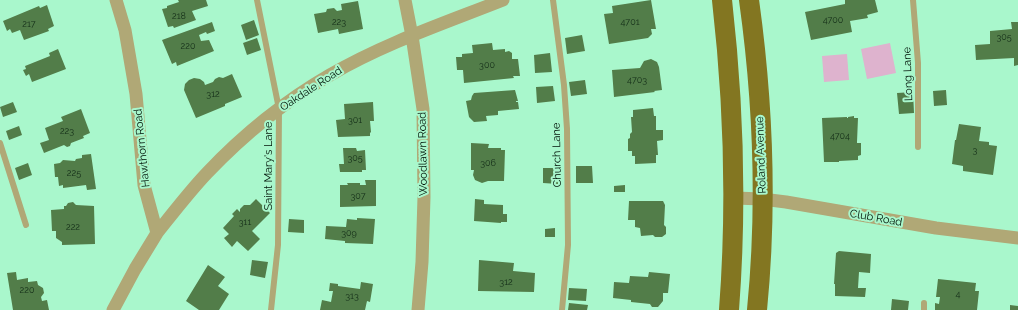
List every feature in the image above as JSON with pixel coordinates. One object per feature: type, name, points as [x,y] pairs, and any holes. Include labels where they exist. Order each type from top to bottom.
[{"type":"main road","points":[[722,0],[731,88],[734,198],[734,238],[729,310]]},
{"type":"main road","name":"Roland Avenue","points":[[749,0],[759,95],[762,198],[757,310]]},
{"type":"street","name":"Hawthorn Road","points":[[116,0],[124,30],[136,94],[144,185],[157,233]]},
{"type":"street","name":"Woodlawn Road","points":[[405,0],[412,36],[423,117],[424,197],[422,262],[418,310]]},
{"type":"street","name":"Oakdale Road","points":[[157,233],[187,195],[227,153],[279,109],[330,75],[356,61],[412,36],[503,0]]},
{"type":"street","name":"Club Road","points":[[734,198],[762,198],[936,228],[1018,238]]},
{"type":"street","points":[[113,310],[135,269],[157,233]]},
{"type":"lane","name":"Saint Mary's Lane","points":[[257,0],[279,109],[278,245],[271,310]]},
{"type":"lane","name":"Church Lane","points":[[553,0],[564,85],[567,129],[568,245],[562,310]]},
{"type":"lane","name":"Long Lane","points":[[913,0],[918,63],[918,147]]},
{"type":"lane","points":[[0,143],[26,225]]},
{"type":"lane","points":[[924,303],[924,310]]},
{"type":"shaded area","points":[[890,43],[896,73],[867,79],[861,49]]},
{"type":"shaded area","points":[[847,54],[849,80],[824,82],[822,56]]},
{"type":"building","points":[[178,0],[206,0],[208,6],[192,11],[196,20],[174,28],[173,26],[168,27],[162,9],[179,2]]},
{"type":"building","points":[[651,0],[656,29],[651,29],[652,34],[648,38],[609,44],[604,14],[613,13],[612,6]]},
{"type":"building","points":[[845,0],[875,0],[878,12],[867,15],[868,18],[850,21],[852,32],[811,40],[805,12],[845,4]]},
{"type":"building","points":[[358,1],[363,29],[339,34],[338,29],[318,33],[314,14],[326,12],[327,9],[334,8],[337,11],[342,10],[341,4]]},
{"type":"building","points":[[47,5],[54,26],[48,29],[49,31],[24,40],[20,30],[12,33],[10,29],[7,31],[3,21],[39,6],[40,8]]},
{"type":"building","points":[[254,20],[259,35],[246,40],[241,25]]},
{"type":"building","points":[[212,22],[215,31],[207,34],[206,32],[199,35],[201,41],[209,40],[214,51],[177,66],[176,62],[172,64],[162,40]]},
{"type":"building","points":[[1011,22],[1018,22],[1018,65],[1014,66],[1014,58],[976,60],[975,45],[990,44],[990,31],[1012,29]]},
{"type":"building","points":[[582,35],[585,51],[567,54],[565,38]]},
{"type":"building","points":[[257,38],[261,50],[247,55],[243,43]]},
{"type":"building","points":[[492,43],[493,50],[505,49],[505,52],[509,51],[512,53],[512,59],[518,59],[520,76],[513,76],[514,78],[464,83],[463,70],[457,70],[456,57],[462,57],[462,54],[473,53],[472,45]]},
{"type":"building","points":[[58,49],[66,69],[32,82],[29,74],[26,76],[23,70],[26,69],[25,66],[50,56],[49,53]]},
{"type":"building","points":[[550,53],[552,72],[535,73],[534,55]]},
{"type":"building","points":[[651,59],[657,62],[659,67],[662,90],[614,97],[612,70],[640,68],[644,61]]},
{"type":"building","points":[[232,74],[242,97],[196,118],[184,90],[185,84],[194,78],[200,79],[205,85],[213,82],[219,77],[223,78]]},
{"type":"building","points":[[585,80],[587,94],[571,96],[569,82]]},
{"type":"building","points":[[553,86],[555,101],[537,103],[536,87]]},
{"type":"building","points":[[515,90],[518,101],[516,102],[518,102],[519,109],[498,111],[498,115],[486,116],[487,121],[474,122],[469,117],[466,101],[471,100],[474,93]]},
{"type":"building","points":[[946,90],[947,105],[934,106],[933,91]]},
{"type":"building","points":[[913,92],[914,113],[899,114],[897,93]]},
{"type":"building","points":[[13,102],[17,112],[3,117],[0,107]]},
{"type":"building","points":[[373,102],[374,121],[370,121],[370,136],[338,137],[336,120],[345,119],[344,104]]},
{"type":"building","points":[[653,108],[654,116],[656,116],[656,130],[663,130],[663,140],[657,141],[658,155],[656,155],[656,163],[635,164],[635,156],[632,156],[632,151],[628,151],[628,139],[630,138],[630,134],[632,132],[631,117],[633,117],[633,110]]},
{"type":"building","points":[[81,109],[90,133],[83,136],[84,138],[71,143],[70,146],[67,147],[64,145],[44,153],[40,143],[49,140],[45,128],[63,121],[61,117]]},
{"type":"building","points":[[854,116],[854,118],[858,118],[857,143],[861,143],[861,155],[858,156],[858,160],[824,162],[822,118],[848,118]]},
{"type":"building","points":[[959,124],[981,127],[979,141],[989,142],[989,145],[997,146],[993,175],[963,171],[963,166],[952,164]]},
{"type":"building","points":[[19,126],[22,135],[9,140],[6,131]]},
{"type":"building","points":[[471,143],[489,144],[488,148],[501,148],[501,150],[505,150],[504,181],[488,181],[482,183],[475,180],[473,175],[474,170],[471,170]]},
{"type":"building","points":[[343,148],[356,148],[357,151],[365,150],[366,170],[362,170],[362,172],[340,172],[339,164],[344,164]]},
{"type":"building","points":[[91,154],[96,189],[87,190],[86,185],[63,188],[63,185],[59,186],[58,177],[55,177],[54,164],[60,163],[63,160],[75,161],[76,159],[82,158],[82,155]]},
{"type":"building","points":[[28,163],[32,175],[19,180],[15,168]]},
{"type":"building","points":[[576,166],[592,166],[593,183],[576,183]]},
{"type":"building","points":[[543,168],[558,168],[558,184],[543,183]]},
{"type":"building","points":[[365,180],[376,180],[376,206],[340,207],[340,185],[348,185],[347,183],[360,183],[360,185],[366,185]]},
{"type":"building","points":[[625,185],[625,192],[614,192],[614,186]]},
{"type":"building","points":[[256,199],[270,213],[252,231],[260,239],[248,251],[237,241],[232,247],[224,238],[229,234],[223,228],[234,216],[232,214],[237,209],[240,212],[240,209],[244,205],[250,205]]},
{"type":"building","points":[[475,199],[484,200],[484,204],[503,205],[503,214],[507,214],[507,222],[474,221]]},
{"type":"building","points":[[629,201],[663,201],[665,205],[664,225],[666,227],[666,234],[662,237],[655,237],[653,235],[641,236],[640,228],[635,227],[635,220],[628,220]]},
{"type":"building","points":[[73,202],[76,205],[94,206],[95,244],[62,245],[62,242],[56,238],[56,231],[52,231],[51,210],[64,209],[64,206]]},
{"type":"building","points":[[357,218],[375,219],[373,244],[345,243],[345,241],[325,239],[326,226],[346,227],[347,219],[357,220]]},
{"type":"building","points":[[289,219],[304,220],[304,233],[288,232]]},
{"type":"building","points":[[555,228],[555,237],[545,237],[545,229]]},
{"type":"building","points":[[839,251],[871,254],[870,273],[859,272],[858,288],[866,288],[865,297],[835,296],[834,284],[836,253]]},
{"type":"building","points":[[252,260],[268,262],[265,278],[250,275]]},
{"type":"building","points":[[479,260],[514,263],[513,271],[535,273],[534,292],[478,291]]},
{"type":"building","points":[[208,265],[225,277],[218,286],[229,294],[219,310],[199,310],[186,301]]},
{"type":"building","points":[[16,272],[17,280],[28,278],[28,282],[37,281],[38,285],[43,288],[44,293],[41,297],[42,301],[47,300],[49,310],[13,310],[7,273]]},
{"type":"building","points":[[649,272],[670,274],[668,293],[663,293],[663,301],[658,307],[652,307],[650,304],[631,302],[631,300],[613,298],[614,282],[629,283],[630,276],[648,277]]},
{"type":"building","points":[[938,279],[976,283],[975,291],[979,291],[977,310],[935,310],[935,303],[939,304],[940,297],[936,297]]},
{"type":"building","points":[[361,282],[373,284],[370,302],[367,301],[365,310],[320,310],[322,300],[331,302],[333,291],[329,291],[330,283],[338,284],[338,286],[360,289]]},
{"type":"building","points":[[569,288],[587,289],[586,301],[568,300]]},
{"type":"building","points":[[892,299],[909,301],[908,310],[891,310]]},
{"type":"building","points":[[569,303],[588,305],[587,310],[568,310]]},
{"type":"building","points":[[1010,305],[1018,306],[1018,310],[1010,310]]}]
